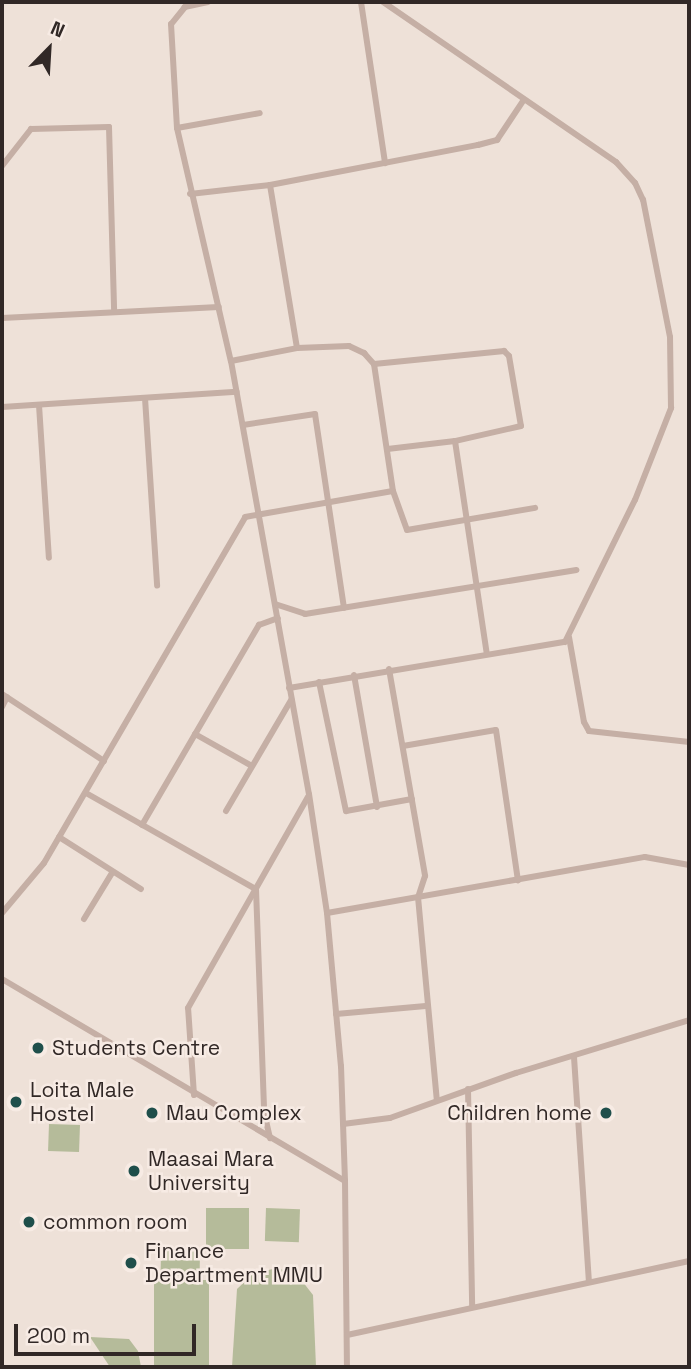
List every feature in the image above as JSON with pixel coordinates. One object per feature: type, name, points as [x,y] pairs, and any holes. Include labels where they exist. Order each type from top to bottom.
[{"type":"street","points":[[208,2],[185,7],[171,24],[177,128],[237,392],[309,794],[327,914],[336,1014],[345,1181],[347,1367]]},
{"type":"street","points":[[362,2],[385,163]]},
{"type":"street","points":[[289,688],[389,669],[562,643],[569,637],[662,434],[671,408],[673,358],[643,200],[635,183],[616,162],[523,101],[383,2]]},
{"type":"street","points":[[190,194],[270,185],[497,140],[523,101]]},
{"type":"street","points":[[177,128],[260,113]]},
{"type":"street","points":[[2,166],[31,129],[108,127],[114,311]]},
{"type":"street","points":[[270,185],[297,348]]},
{"type":"street","points":[[2,318],[219,307]]},
{"type":"street","points":[[231,361],[297,348],[349,346],[374,364],[504,351],[521,426],[455,442],[387,449]]},
{"type":"street","points":[[374,364],[393,491],[407,530],[535,508]]},
{"type":"street","points":[[2,407],[237,392]]},
{"type":"street","points":[[145,398],[156,586]]},
{"type":"street","points":[[39,405],[49,558]]},
{"type":"street","points":[[243,425],[314,414],[344,608]]},
{"type":"street","points":[[455,442],[487,654]]},
{"type":"street","points":[[3,909],[28,886],[60,837],[243,520],[258,513],[393,491]]},
{"type":"street","points":[[275,604],[299,614],[576,570]]},
{"type":"street","points":[[142,825],[259,625],[278,618]]},
{"type":"street","points":[[569,637],[584,722],[589,731],[689,742]]},
{"type":"street","points":[[389,669],[425,883],[418,897],[426,1006],[438,1100]]},
{"type":"street","points":[[354,675],[377,807]]},
{"type":"street","points":[[319,682],[342,805],[346,811],[412,799]]},
{"type":"street","points":[[2,707],[5,696],[104,761]]},
{"type":"street","points":[[226,811],[291,700]]},
{"type":"street","points":[[403,746],[496,730],[518,880]]},
{"type":"street","points":[[195,734],[252,766]]},
{"type":"street","points":[[86,793],[256,888]]},
{"type":"street","points":[[194,1095],[188,1008],[309,794]]},
{"type":"street","points":[[60,837],[112,873],[141,889]]},
{"type":"street","points":[[327,914],[645,857],[689,865]]},
{"type":"street","points":[[84,919],[112,873]]},
{"type":"street","points":[[256,888],[264,1112],[270,1138]]},
{"type":"street","points":[[2,979],[194,1095],[345,1181]]},
{"type":"street","points":[[336,1014],[426,1006]]},
{"type":"street","points":[[342,1125],[390,1118],[468,1089],[689,1020]]},
{"type":"street","points":[[574,1057],[589,1282]]},
{"type":"street","points":[[468,1089],[472,1306]]},
{"type":"street","points":[[347,1335],[689,1261]]},
{"type":"green space","points":[[49,1124],[80,1125],[79,1152],[48,1151]]},
{"type":"green space","points":[[206,1208],[249,1208],[249,1249],[206,1249]]},
{"type":"green space","points":[[266,1208],[300,1209],[299,1242],[265,1241]]},
{"type":"green space","points":[[161,1251],[200,1252],[200,1276],[161,1275]]},
{"type":"green space","points":[[278,1268],[299,1277],[313,1295],[316,1367],[232,1367],[237,1289],[254,1273]]},
{"type":"green space","points":[[154,1280],[209,1280],[209,1367],[154,1367]]},
{"type":"green space","points":[[90,1337],[129,1339],[138,1351],[141,1367],[110,1367]]},
{"type":"place","name":"Students Centre","points":[[38,1048]]},
{"type":"place","name":"Loita Male Hostel","points":[[16,1102]]},
{"type":"place","name":"Mau Complex","points":[[152,1113]]},
{"type":"place","name":"Children home","points":[[606,1113]]},
{"type":"place","name":"Maasai Mara University","points":[[134,1171]]},
{"type":"place","name":"common room","points":[[29,1222]]},
{"type":"place","name":"Finance Department MMU","points":[[131,1263]]}]
